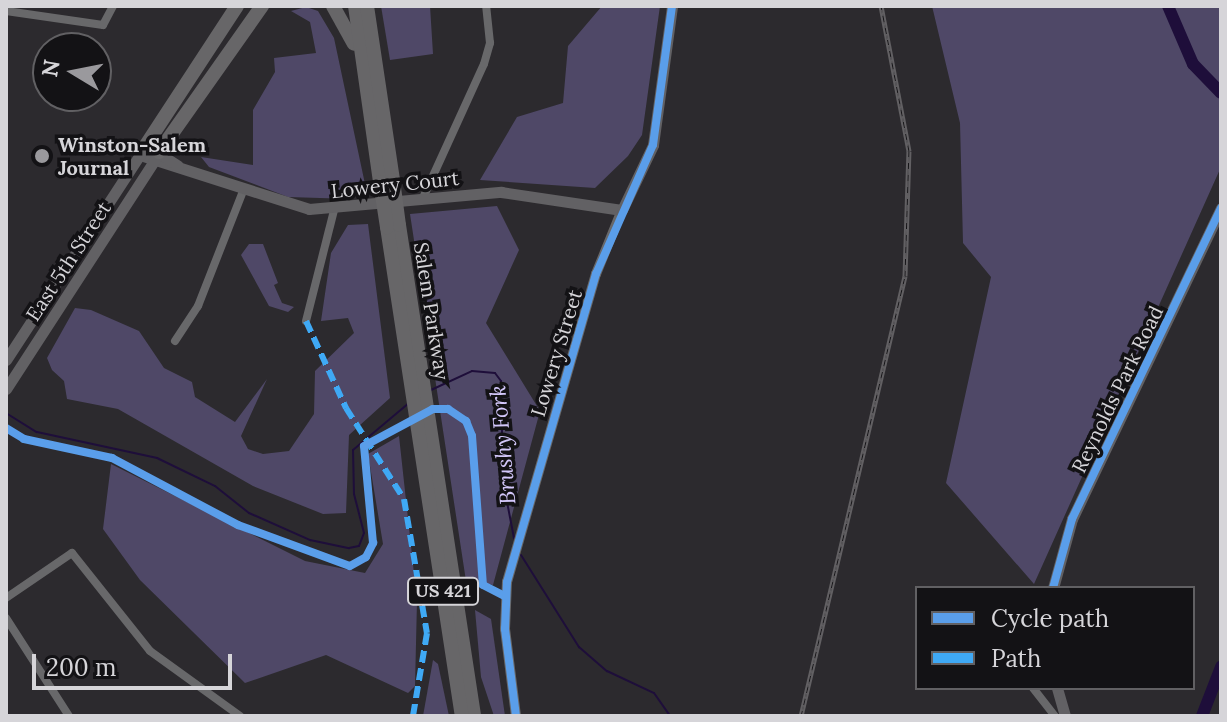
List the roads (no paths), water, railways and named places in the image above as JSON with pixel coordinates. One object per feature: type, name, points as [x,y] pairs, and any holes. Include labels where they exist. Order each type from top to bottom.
[{"type":"highway","points":[[150,154],[237,6]]},
{"type":"highway","points":[[150,154],[239,30],[262,6]]},
{"type":"highway","points":[[333,6],[363,67]]},
{"type":"highway","name":"Salem Parkway","points":[[355,6],[474,716]]},
{"type":"highway","name":"Salem Parkway","points":[[367,6],[386,181]]},
{"type":"highway","name":"Salem Parkway","points":[[426,441],[462,716]]},
{"type":"main road","name":"Lowery Street","points":[[622,210],[653,145],[672,6]]},
{"type":"main road","name":"Lowery Court","points":[[150,154],[243,191],[334,210],[517,193],[622,210]]},
{"type":"main road","name":"East 5th Street","points":[[6,360],[150,154]]},
{"type":"main road","name":"East 5th Street","points":[[6,389],[150,154]]},
{"type":"main road","name":"Reynolds Park Road","points":[[1054,586],[1072,519],[1221,208]]},
{"type":"main road","points":[[1058,690],[1065,716]]},
{"type":"street","points":[[32,17],[33,6]]},
{"type":"street","points":[[51,19],[53,6]]},
{"type":"street","points":[[6,11],[103,25],[113,6]]},
{"type":"street","points":[[422,200],[484,64],[486,6]]},
{"type":"street","points":[[175,341],[198,306],[243,191]]},
{"type":"street","points":[[306,321],[334,210]]},
{"type":"street","name":"Lowery Street","points":[[516,716],[504,617],[510,568],[596,274],[622,210]]},
{"type":"street","points":[[6,598],[72,553],[150,651],[238,716]]},
{"type":"street","points":[[6,618],[69,716]]},
{"type":"street","points":[[1035,690],[1055,716]]},
{"type":"waterway","points":[[1168,6],[1193,64],[1221,93]]},
{"type":"waterway","points":[[431,390],[472,371],[495,373],[501,381],[503,481],[514,538]]},
{"type":"waterway","name":"Brushy Fork","points":[[6,413],[37,432],[157,458],[215,486],[249,513],[310,540],[349,548],[359,546],[364,533],[354,494],[353,450],[409,403]]},
{"type":"waterway","name":"Brushy Fork","points":[[521,555],[579,647],[607,671],[654,693],[670,716]]},
{"type":"waterway","points":[[1202,716],[1221,667]]},
{"type":"railway","points":[[801,716],[905,276],[909,151],[881,6]]},
{"type":"place","name":"Winston-Salem Journal","points":[[42,156]]}]
